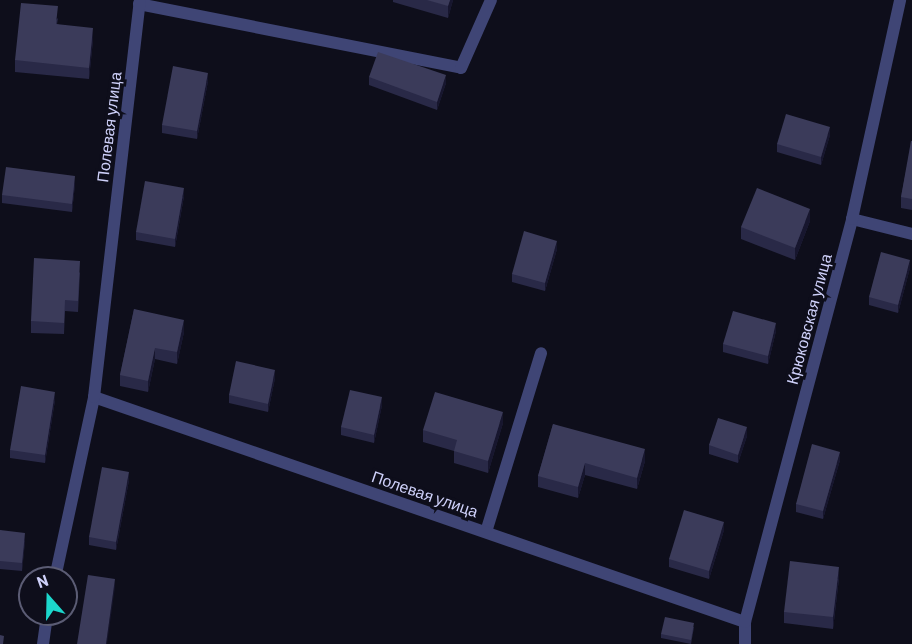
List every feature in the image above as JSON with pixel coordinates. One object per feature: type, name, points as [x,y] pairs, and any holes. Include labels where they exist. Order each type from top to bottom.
[{"type":"street","name":"Полевая улица","points":[[58,566],[94,397],[140,2],[461,68],[491,0]]},
{"type":"street","name":"Крюковская улица","points":[[745,644],[745,622],[852,219],[900,0]]},
{"type":"street","points":[[852,219],[912,234]]},
{"type":"street","points":[[486,532],[541,353]]},
{"type":"street","name":"Полевая улица","points":[[94,397],[745,622]]},
{"type":"street","points":[[42,644],[45,626]]},
{"type":"building","points":[[427,0],[450,0],[448,6]]},
{"type":"building","points":[[21,3],[58,6],[56,24],[93,28],[89,68],[15,60]]},
{"type":"building","points":[[378,52],[446,75],[437,102],[369,77]]},
{"type":"building","points":[[173,66],[208,73],[197,131],[162,125]]},
{"type":"building","points":[[786,114],[830,127],[821,157],[777,144]]},
{"type":"building","points":[[912,141],[912,199],[901,197]]},
{"type":"building","points":[[6,167],[75,176],[72,204],[2,195]]},
{"type":"building","points":[[145,181],[184,188],[175,239],[136,232]]},
{"type":"building","points":[[757,188],[810,209],[795,248],[741,227]]},
{"type":"building","points":[[524,231],[557,241],[545,283],[512,274]]},
{"type":"building","points":[[881,252],[910,260],[898,305],[869,297]]},
{"type":"building","points":[[34,258],[80,261],[78,301],[65,300],[64,323],[31,321]]},
{"type":"building","points":[[134,309],[184,320],[177,352],[155,348],[148,381],[120,375]]},
{"type":"building","points":[[733,311],[776,323],[768,356],[723,344]]},
{"type":"building","points":[[236,361],[275,370],[268,404],[229,395]]},
{"type":"building","points":[[21,386],[55,392],[45,455],[10,450]]},
{"type":"building","points":[[350,390],[382,397],[374,435],[341,427]]},
{"type":"building","points":[[435,392],[503,412],[488,461],[454,451],[457,440],[423,430]]},
{"type":"building","points":[[718,418],[747,427],[738,455],[709,445]]},
{"type":"building","points":[[553,424],[645,449],[637,478],[585,463],[578,487],[538,476]]},
{"type":"building","points":[[812,444],[840,452],[823,511],[796,504]]},
{"type":"building","points":[[102,467],[129,472],[116,542],[89,537]]},
{"type":"building","points":[[684,510],[724,522],[709,571],[669,559]]},
{"type":"building","points":[[0,530],[25,533],[22,563],[0,561]]},
{"type":"building","points":[[790,561],[839,567],[833,617],[784,612]]},
{"type":"building","points":[[88,575],[115,579],[106,644],[77,644]]},
{"type":"building","points":[[665,617],[694,623],[691,640],[661,634]]},
{"type":"building","points":[[0,635],[4,636],[3,644],[0,644]]}]
